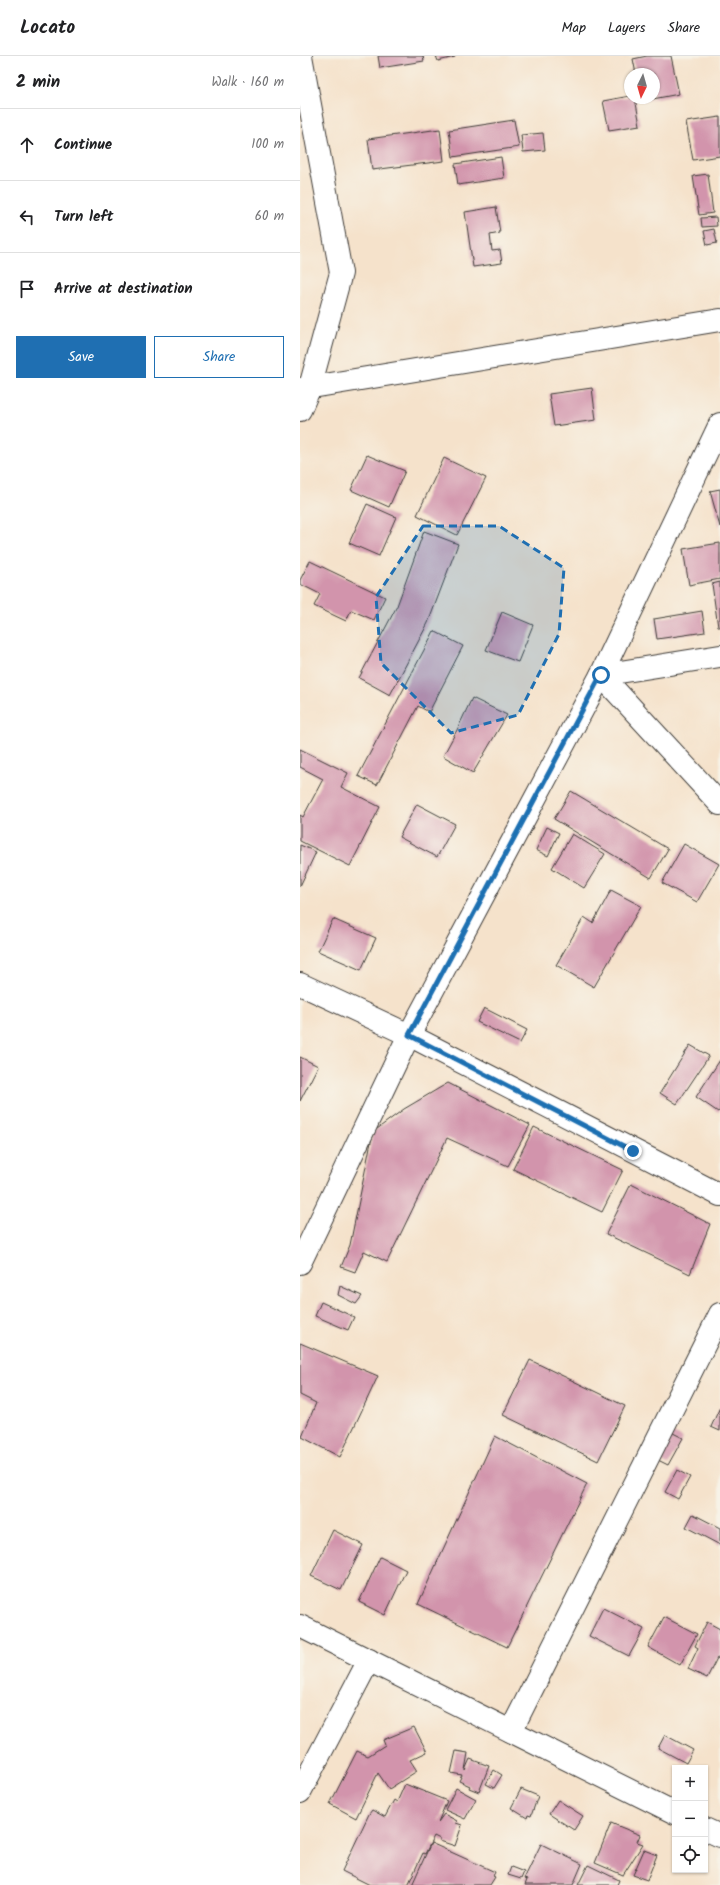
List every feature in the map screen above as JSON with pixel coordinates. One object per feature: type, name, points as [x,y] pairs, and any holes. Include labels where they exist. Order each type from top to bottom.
[{"type":"street","points":[[300,410],[305,388],[341,273],[301,56]]},
{"type":"street","points":[[305,388],[720,320]]},
{"type":"street","points":[[300,1263],[409,1035],[601,675],[720,424]]},
{"type":"street","points":[[601,675],[720,656]]},
{"type":"street","points":[[601,675],[720,804]]},
{"type":"street","points":[[300,984],[409,1035],[720,1195]]},
{"type":"street","points":[[511,1731],[720,1314]]},
{"type":"street","points":[[300,1626],[672,1812]]},
{"type":"street","points":[[300,1792],[369,1660]]},
{"type":"street","points":[[708,1830],[720,1836]]},
{"type":"highlighted area","points":[[423,526],[499,526],[564,568],[559,634],[518,715],[451,733],[381,663],[376,597]]},
{"type":"building","points":[[378,56],[423,56],[424,61],[380,68]]},
{"type":"building","points":[[436,56],[455,56],[455,57],[438,61]]},
{"type":"building","points":[[647,56],[671,56],[679,94],[660,98],[660,68],[635,68],[633,59]]},
{"type":"building","points":[[624,97],[624,104],[636,104],[640,125],[609,130],[603,101]]},
{"type":"building","points":[[720,117],[720,156],[693,160],[686,122]]},
{"type":"building","points":[[514,120],[519,147],[453,157],[449,130]]},
{"type":"building","points":[[440,129],[444,161],[372,170],[368,139]]},
{"type":"building","points":[[543,133],[545,150],[523,152],[521,135]]},
{"type":"building","points":[[501,157],[504,178],[458,185],[455,164]]},
{"type":"building","points":[[708,174],[713,213],[699,215],[693,176]]},
{"type":"building","points":[[496,207],[500,233],[490,235],[492,251],[500,250],[502,263],[473,267],[465,212]]},
{"type":"building","points":[[716,217],[717,226],[702,227],[701,218]]},
{"type":"building","points":[[714,229],[717,243],[707,245],[704,231]]},
{"type":"building","points":[[592,388],[596,420],[554,426],[549,394]]},
{"type":"building","points":[[367,455],[405,471],[389,507],[351,490]]},
{"type":"building","points":[[444,458],[486,478],[457,535],[417,515]]},
{"type":"building","points":[[720,489],[720,527],[710,491]]},
{"type":"building","points":[[367,504],[396,517],[379,556],[349,543]]},
{"type":"building","points":[[424,531],[458,544],[428,623],[390,695],[359,678],[397,606]]},
{"type":"building","points":[[720,543],[720,579],[689,585],[683,549]]},
{"type":"building","points":[[310,561],[385,597],[374,620],[351,610],[346,621],[314,606],[320,594],[300,584],[300,580]]},
{"type":"building","points":[[720,582],[720,627],[718,627],[712,584]]},
{"type":"building","points":[[702,611],[705,632],[657,639],[654,619]]},
{"type":"building","points":[[502,612],[533,625],[518,662],[486,650]]},
{"type":"building","points":[[434,631],[463,646],[429,712],[418,706],[377,785],[358,776]]},
{"type":"building","points":[[472,698],[507,715],[473,773],[443,756]]},
{"type":"building","points":[[300,749],[348,773],[341,787],[380,807],[350,866],[300,841],[300,815],[303,817],[323,779],[300,767]]},
{"type":"building","points":[[571,791],[668,849],[651,878],[554,819]]},
{"type":"building","points":[[417,804],[455,824],[437,857],[399,837]]},
{"type":"building","points":[[547,827],[559,833],[548,856],[536,850]]},
{"type":"building","points":[[572,834],[605,854],[584,888],[552,868]]},
{"type":"building","points":[[684,844],[719,864],[697,902],[662,883]]},
{"type":"building","points":[[300,845],[316,852],[300,886]]},
{"type":"building","points":[[611,890],[641,906],[594,987],[556,965],[584,917],[593,923]]},
{"type":"building","points":[[333,919],[376,938],[361,970],[318,951]]},
{"type":"building","points":[[484,1008],[527,1030],[520,1043],[477,1022]]},
{"type":"building","points":[[690,1045],[709,1056],[677,1104],[660,1093]]},
{"type":"building","points":[[300,1057],[318,1066],[300,1101]]},
{"type":"building","points":[[720,1060],[720,1110],[718,1112],[696,1097]]},
{"type":"building","points":[[448,1083],[530,1125],[508,1166],[447,1138],[387,1262],[364,1251],[355,1272],[341,1267],[350,1245],[373,1132],[404,1109]]},
{"type":"building","points":[[534,1127],[623,1170],[602,1212],[513,1169]]},
{"type":"building","points":[[631,1184],[710,1224],[690,1274],[606,1234]]},
{"type":"building","points":[[340,1286],[362,1296],[356,1304],[338,1295]]},
{"type":"building","points":[[321,1302],[354,1317],[348,1330],[315,1316]]},
{"type":"building","points":[[300,1343],[378,1376],[340,1457],[302,1437],[316,1403],[300,1395]]},
{"type":"building","points":[[530,1360],[625,1406],[598,1461],[503,1415]]},
{"type":"building","points":[[720,1407],[720,1431],[711,1427]]},
{"type":"building","points":[[671,1432],[683,1438],[668,1465],[656,1459]]},
{"type":"building","points":[[495,1436],[587,1484],[507,1647],[418,1604]]},
{"type":"building","points":[[677,1470],[690,1477],[678,1499],[665,1492]]},
{"type":"building","points":[[693,1514],[720,1528],[720,1545],[686,1527]]},
{"type":"building","points":[[333,1530],[363,1545],[341,1590],[311,1576]]},
{"type":"building","points":[[380,1557],[406,1570],[385,1615],[359,1602]]},
{"type":"building","points":[[603,1608],[644,1629],[629,1656],[589,1636]]},
{"type":"building","points":[[664,1617],[697,1634],[680,1665],[648,1647]]},
{"type":"building","points":[[707,1622],[720,1629],[720,1659],[717,1658],[707,1678],[688,1669],[698,1648],[695,1646]]},
{"type":"building","points":[[414,1727],[427,1752],[410,1760],[417,1771],[389,1789],[378,1773],[356,1818],[330,1804],[357,1751],[368,1756],[385,1745],[383,1740]]},
{"type":"building","points":[[665,1735],[693,1750],[686,1763],[658,1748]]},
{"type":"building","points":[[456,1751],[468,1753],[465,1770],[470,1759],[489,1766],[479,1792],[469,1788],[470,1786],[459,1781],[462,1775],[451,1773]]},
{"type":"building","points":[[494,1770],[502,1775],[494,1788],[486,1784]]},
{"type":"building","points":[[405,1784],[447,1801],[438,1822],[444,1814],[457,1821],[456,1823],[462,1825],[455,1846],[440,1841],[440,1839],[434,1836],[425,1854],[423,1853],[408,1885],[370,1885],[342,1871],[369,1814],[372,1810],[385,1817],[394,1800],[397,1802]]},
{"type":"building","points":[[456,1788],[476,1799],[465,1819],[445,1810]]},
{"type":"building","points":[[521,1789],[538,1796],[531,1816],[528,1815],[527,1818],[511,1808]]},
{"type":"building","points":[[558,1800],[583,1816],[574,1830],[549,1814]]},
{"type":"building","points":[[611,1823],[640,1835],[637,1842],[643,1844],[623,1875],[595,1863]]},
{"type":"building","points":[[431,1843],[495,1872],[493,1876],[495,1877],[490,1885],[412,1885]]},
{"type":"building","points":[[541,1844],[582,1864],[573,1885],[525,1885],[527,1880],[524,1879]]},
{"type":"building","points":[[644,1850],[657,1855],[647,1880],[633,1875]]},
{"type":"building","points":[[588,1865],[619,1880],[617,1885],[578,1885]]},
{"type":"building","points":[[511,1867],[524,1872],[521,1879],[508,1875]]},
{"type":"route","points":[[601,675],[409,1035],[633,1151]]}]
